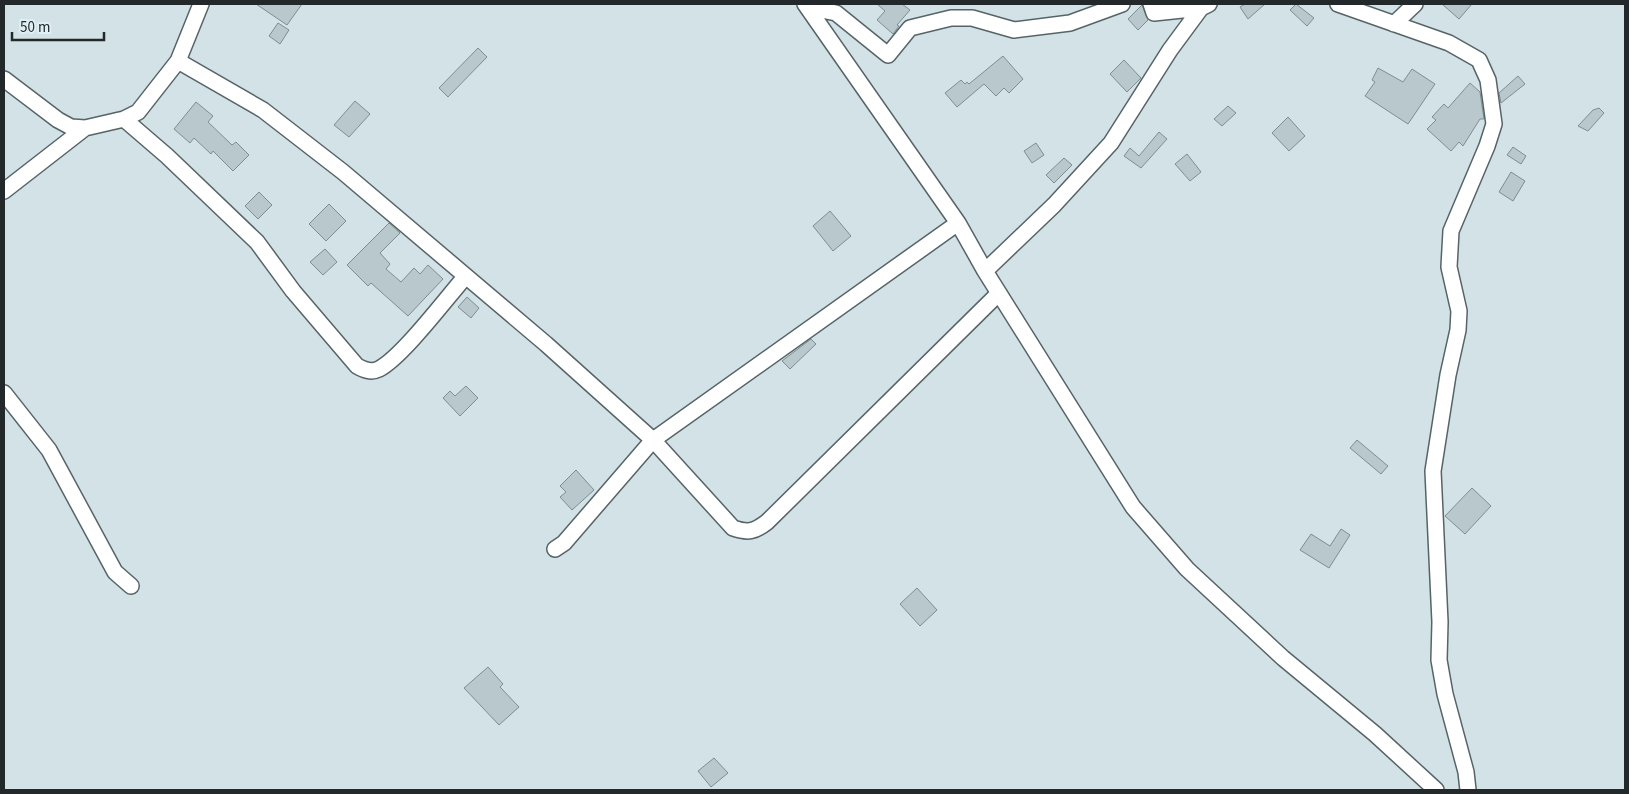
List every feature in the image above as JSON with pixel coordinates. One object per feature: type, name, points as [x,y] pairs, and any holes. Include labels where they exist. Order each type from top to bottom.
[{"type":"street","points":[[4,79],[58,120],[71,127],[85,128],[124,119],[138,112],[178,61],[201,4]]},
{"type":"street","points":[[806,5],[836,13],[888,55],[910,28],[951,18],[972,18],[1014,30],[1070,23],[1122,4]]},
{"type":"street","points":[[1151,4],[1154,13],[1205,6]]},
{"type":"street","points":[[1338,4],[1449,43],[1479,60],[1488,80],[1494,124],[1487,146],[1450,231],[1449,267],[1459,311],[1458,330],[1448,375],[1433,470],[1440,622],[1439,660],[1445,694],[1466,772],[1468,790]]},
{"type":"street","points":[[1394,24],[1415,4]]},
{"type":"street","points":[[806,5],[958,223],[986,272],[1133,507],[1187,569],[1283,658],[1375,734],[1436,790]]},
{"type":"street","points":[[986,272],[1054,205],[1111,143],[1170,50],[1205,6]]},
{"type":"street","points":[[178,61],[263,110],[343,172],[546,344],[653,440],[733,528],[746,533],[756,530],[999,293]]},
{"type":"street","points":[[124,119],[167,156],[252,236],[300,299],[357,366],[366,371],[378,370],[393,359],[465,277]]},
{"type":"street","points":[[4,191],[85,128]]},
{"type":"street","points":[[555,549],[564,543],[653,440],[958,223]]},
{"type":"street","points":[[4,393],[49,450],[115,572],[131,586]]},
{"type":"building","points":[[256,4],[302,4],[287,25]]},
{"type":"building","points":[[877,4],[902,4],[910,10],[897,25],[899,26],[893,34],[877,20],[885,11]]},
{"type":"building","points":[[1245,4],[1265,4],[1248,19],[1240,7]]},
{"type":"building","points":[[1296,4],[1314,18],[1307,26],[1290,10]]},
{"type":"building","points":[[1442,4],[1472,4],[1459,19]]},
{"type":"building","points":[[1142,5],[1148,20],[1138,30],[1128,19]]},
{"type":"building","points":[[278,23],[289,30],[280,44],[269,36]]},
{"type":"building","points":[[478,48],[487,57],[448,97],[439,88]]},
{"type":"building","points":[[1003,56],[1023,79],[1009,93],[1004,88],[996,96],[984,84],[957,107],[945,93],[961,80],[965,84],[967,82],[969,84]]},
{"type":"building","points":[[1124,60],[1141,78],[1127,92],[1110,74]]},
{"type":"building","points":[[1378,68],[1403,82],[1412,69],[1435,84],[1408,124],[1365,96],[1375,82],[1372,80]]},
{"type":"building","points":[[1518,76],[1525,84],[1501,103],[1499,93]]},
{"type":"building","points":[[1470,83],[1480,92],[1484,119],[1480,119],[1463,146],[1459,142],[1451,151],[1427,129],[1436,120],[1432,117],[1444,104],[1448,108]]},
{"type":"building","points":[[355,101],[370,114],[349,137],[334,125]]},
{"type":"building","points":[[196,102],[213,116],[208,122],[232,145],[236,142],[249,155],[233,171],[213,151],[211,154],[194,138],[190,143],[174,129]]},
{"type":"building","points":[[1228,106],[1236,113],[1222,126],[1214,119]]},
{"type":"building","points":[[1599,108],[1604,113],[1588,131],[1578,126],[1593,110]]},
{"type":"building","points":[[1288,117],[1305,136],[1289,151],[1272,133]]},
{"type":"building","points":[[1159,132],[1167,139],[1141,168],[1124,156],[1130,148],[1139,156]]},
{"type":"building","points":[[1036,143],[1044,155],[1032,163],[1024,151]]},
{"type":"building","points":[[1513,147],[1526,156],[1521,164],[1507,155]]},
{"type":"building","points":[[1187,154],[1201,172],[1190,181],[1175,164]]},
{"type":"building","points":[[1064,158],[1072,165],[1054,183],[1046,175]]},
{"type":"building","points":[[1511,172],[1525,181],[1513,201],[1499,192]]},
{"type":"building","points":[[259,192],[272,205],[258,219],[245,206]]},
{"type":"building","points":[[329,204],[346,221],[326,241],[309,224]]},
{"type":"building","points":[[830,211],[851,236],[833,251],[813,226]]},
{"type":"building","points":[[389,223],[400,233],[380,253],[390,264],[386,269],[401,282],[414,268],[420,274],[428,265],[443,279],[408,316],[371,283],[368,286],[347,265]]},
{"type":"building","points":[[325,249],[337,262],[323,275],[310,262]]},
{"type":"building","points":[[467,297],[479,308],[471,318],[458,307]]},
{"type":"building","points":[[811,339],[816,344],[790,369],[782,361]]},
{"type":"building","points":[[466,386],[478,398],[460,416],[443,398],[450,391],[455,396]]},
{"type":"building","points":[[1357,440],[1388,466],[1381,474],[1350,448]]},
{"type":"building","points":[[576,470],[594,490],[572,510],[560,497],[566,492],[560,486]]},
{"type":"building","points":[[1472,488],[1491,506],[1465,534],[1445,516]]},
{"type":"building","points":[[1341,529],[1350,535],[1329,568],[1300,550],[1311,534],[1330,546]]},
{"type":"building","points":[[917,588],[937,610],[920,626],[900,604]]},
{"type":"building","points":[[488,667],[503,684],[500,687],[519,707],[499,725],[464,688]]},
{"type":"building","points":[[714,758],[728,773],[711,787],[698,771]]}]
